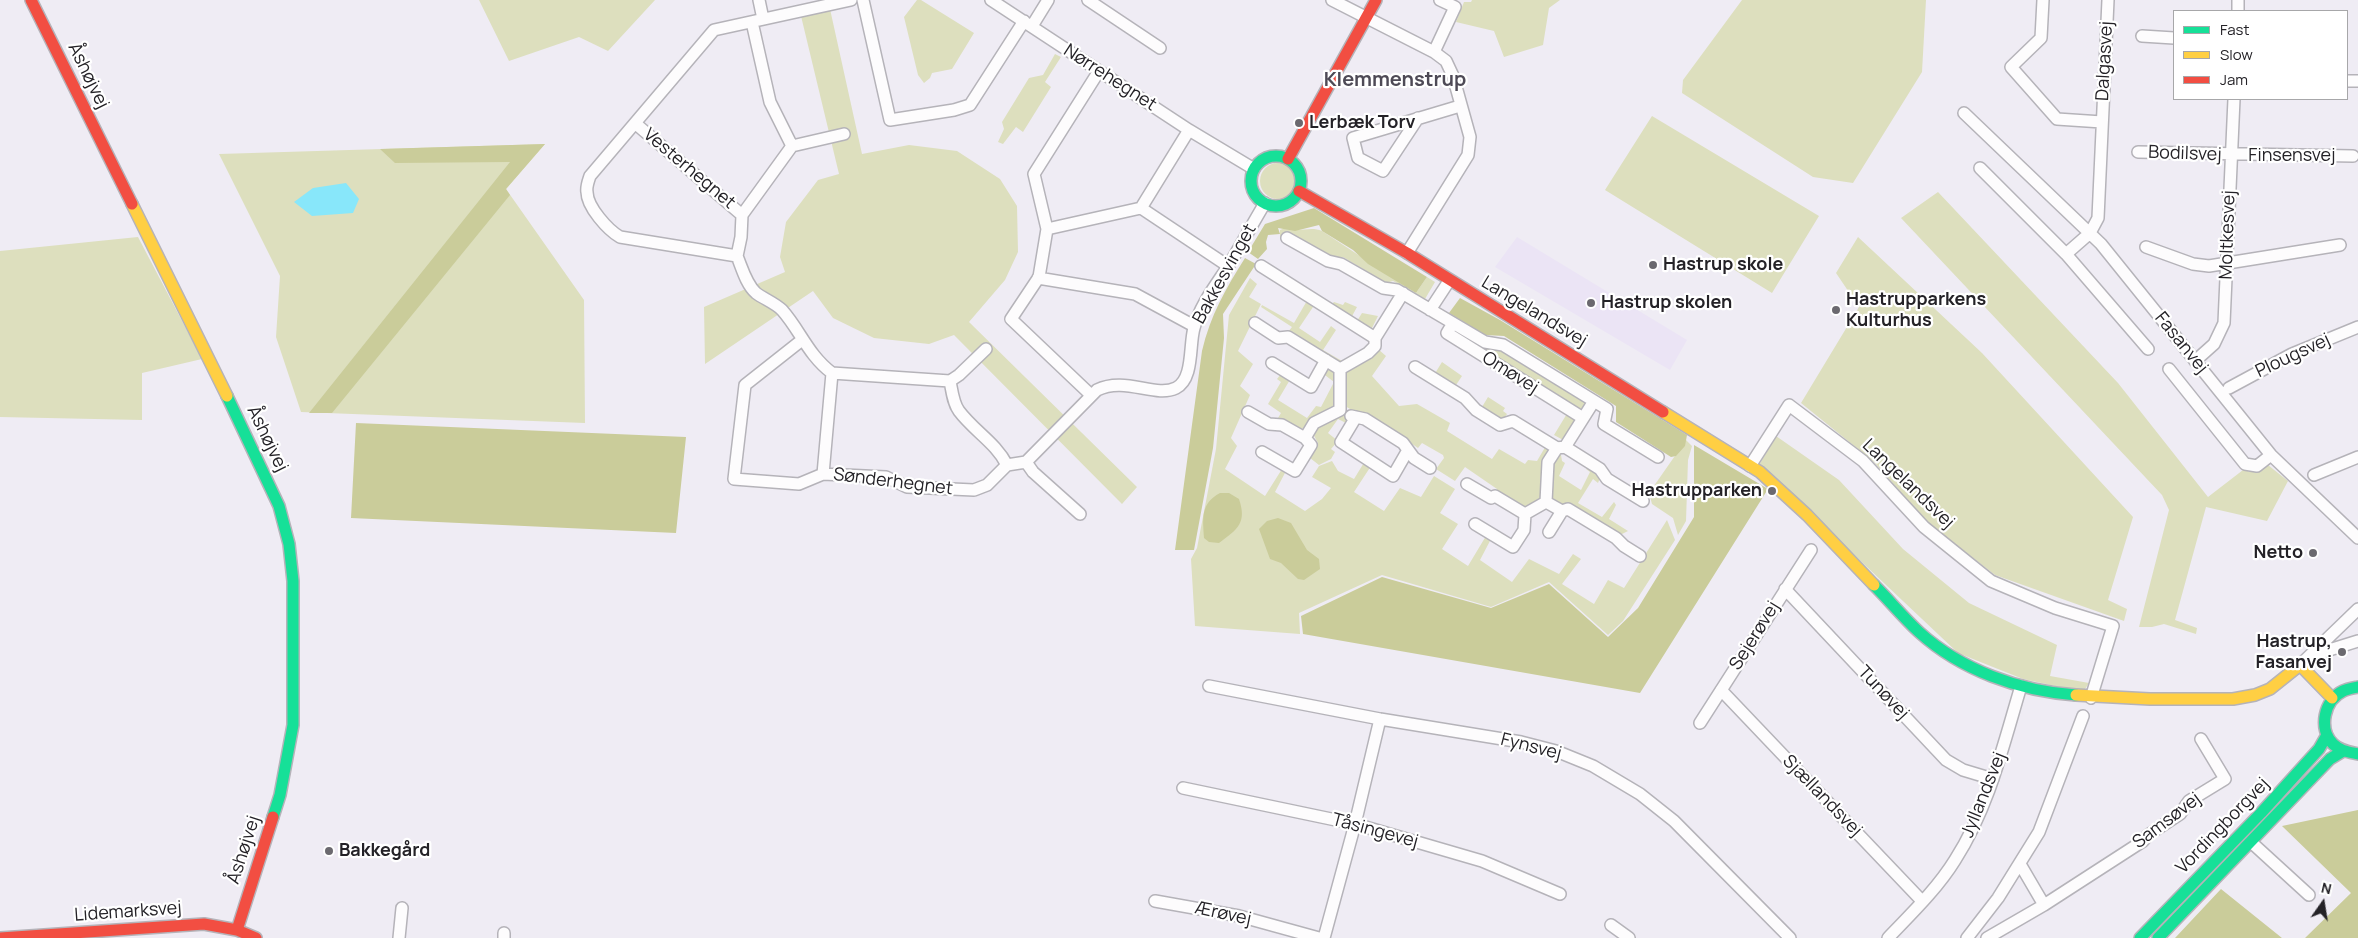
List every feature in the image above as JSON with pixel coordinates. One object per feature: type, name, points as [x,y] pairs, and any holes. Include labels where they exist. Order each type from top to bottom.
[{"type":"street","name":"Åshøjvej","points":[[31,0],[265,473],[279,506],[289,544],[293,581],[294,685],[288,758],[280,795],[237,930]]},
{"type":"street","points":[[758,0],[758,21],[770,102],[792,146]]},
{"type":"street","name":"Vesterhegnet","points":[[737,256],[620,237],[610,231],[588,201],[587,186],[590,176],[714,30],[851,0]]},
{"type":"street","points":[[863,0],[890,120],[954,110],[970,105],[1028,23],[1048,0]]},
{"type":"street","name":"Nørrehegnet","points":[[991,0],[1189,130],[1254,169]]},
{"type":"street","points":[[1088,0],[1160,48]]},
{"type":"street","points":[[1332,0],[1434,52],[1446,61],[1453,76],[1470,137],[1468,155],[1407,253]]},
{"type":"street","points":[[1288,159],[1376,0]]},
{"type":"street","points":[[1434,52],[1455,7],[1440,0]]},
{"type":"street","name":"Dalgasvej","points":[[2043,0],[2041,38],[2011,67],[2057,119],[2102,122]]},
{"type":"street","name":"Dalgasvej","points":[[2090,233],[2098,218],[2108,0]]},
{"type":"street","points":[[2142,36],[2173,38]]},
{"type":"street","points":[[1091,395],[1011,319],[1038,278],[1047,229],[1034,174],[1099,71]]},
{"type":"street","name":"Moltkesvej","points":[[2195,361],[2214,344],[2224,323],[2234,100]]},
{"type":"street","points":[[1418,118],[1383,171],[1358,158],[1353,138],[1418,118],[1460,106]]},
{"type":"street","name":"Fasanvej","points":[[1964,113],[2090,233],[2120,267],[2271,455],[2358,538]]},
{"type":"street","name":"Vesterhegnet","points":[[636,124],[742,214]]},
{"type":"street","points":[[1142,208],[1189,130]]},
{"type":"street","points":[[844,134],[792,146],[742,214],[741,237],[737,256],[749,284],[755,292],[782,310],[822,366],[832,373],[950,381],[986,349]]},
{"type":"street","name":"Bodilsvej","points":[[2138,152],[2232,155]]},
{"type":"street","name":"Finsensvej","points":[[2232,155],[2353,156]]},
{"type":"street","points":[[1277,156],[1288,159],[1299,172],[1301,181],[1299,191],[1285,204],[1276,205],[1258,198],[1253,189],[1254,169],[1268,157],[1277,156]]},
{"type":"street","name":"Fasanvej","points":[[1980,168],[2066,254],[2148,349]]},
{"type":"street","name":"Langelandsvej","points":[[1299,191],[1407,253],[1449,281],[1750,466],[1795,502],[1920,632],[1948,655],[1985,673],[2056,695],[2091,698],[2233,699],[2256,696],[2274,689],[2304,661]]},
{"type":"street","name":"Bakkesvinget","points":[[1026,462],[1091,395],[1104,386],[1114,384],[1165,390],[1182,384],[1189,366],[1194,326],[1205,301],[1228,266],[1265,202]]},
{"type":"street","points":[[1047,229],[1142,208],[1228,266]]},
{"type":"street","points":[[2066,254],[2090,233]]},
{"type":"street","name":"Omøvej","points":[[1287,238],[1328,261],[1341,264],[1383,288],[1403,293],[1486,342],[1503,344],[1607,408],[1604,424],[1658,457]]},
{"type":"street","points":[[2146,247],[2201,266],[2227,264],[2340,245]]},
{"type":"street","points":[[1261,266],[1375,338]]},
{"type":"street","points":[[1038,278],[1135,294],[1194,326]]},
{"type":"street","points":[[1430,310],[1449,281]]},
{"type":"street","points":[[1340,368],[1368,353],[1375,346],[1375,338],[1403,293]]},
{"type":"street","points":[[1254,323],[1278,338],[1288,337],[1340,368]]},
{"type":"street","name":"Omøvej","points":[[1453,323],[1447,333],[1583,418]]},
{"type":"street","name":"Plougsvej","points":[[2229,388],[2292,354],[2357,332]]},
{"type":"street","name":"Sønderhegnet","points":[[802,340],[745,385],[733,484],[799,484],[823,474],[886,477],[907,487],[974,490],[986,485],[1008,465]]},
{"type":"street","points":[[1272,363],[1311,387],[1326,360]]},
{"type":"street","points":[[1415,367],[1465,398],[1476,410],[1500,425],[1513,421],[1600,468],[1607,479],[1643,501]]},
{"type":"street","points":[[1340,368],[1340,410]]},
{"type":"street","name":"Fasanvej","points":[[2169,369],[2245,464],[2257,466],[2271,455]]},
{"type":"street","name":"Sønderhegnet","points":[[823,474],[832,373]]},
{"type":"street","points":[[950,381],[954,402],[959,411],[1001,453],[1008,465],[1026,462],[1033,472],[1080,514]]},
{"type":"street","points":[[1546,502],[1548,462],[1594,401]]},
{"type":"street","name":"Langelandsvej","points":[[1750,466],[1789,405],[1863,461],[1924,527],[1991,581],[2055,608],[2113,626],[2091,698]]},
{"type":"street","points":[[1340,410],[1356,418],[1365,419],[1403,443],[1414,458],[1430,468]]},
{"type":"street","points":[[1305,438],[1314,423],[1340,410]]},
{"type":"street","points":[[1248,412],[1269,424],[1282,425],[1305,438],[1311,445],[1295,471],[1262,452]]},
{"type":"street","points":[[1356,418],[1341,442],[1393,476],[1408,450]]},
{"type":"street","points":[[2314,475],[2358,457]]},
{"type":"street","points":[[1467,484],[1491,498],[1495,496],[1525,514]]},
{"type":"street","points":[[1546,502],[1562,511]]},
{"type":"street","points":[[1525,514],[1546,502]]},
{"type":"street","points":[[1549,532],[1562,511],[1568,509],[1616,538],[1624,546],[1640,556]]},
{"type":"street","points":[[1475,524],[1513,547],[1524,530],[1525,514]]},
{"type":"street","name":"Sejerøvej","points":[[1700,723],[1785,588],[1812,550]]},
{"type":"street","name":"Tunøvej","points":[[1785,588],[1946,760],[1963,770],[1993,780]]},
{"type":"street","points":[[2304,661],[2357,611]]},
{"type":"street","points":[[2304,661],[2358,641]]},
{"type":"street","points":[[2304,661],[2332,698]]},
{"type":"street","name":"Fynsvej","points":[[1209,686],[1380,719],[1521,742],[1556,751],[1593,766],[1640,794],[1674,821],[1790,938]]},
{"type":"street","name":"Jyllandsvej","points":[[1895,936],[1954,862],[1978,818],[1993,780],[2022,686]]},
{"type":"street","points":[[2358,687],[2342,691],[2332,698],[2326,708],[2324,719],[2327,735],[2334,744],[2343,751],[2358,754]]},
{"type":"street","name":"Sjællandsvej","points":[[1721,690],[1922,901]]},
{"type":"street","points":[[1967,938],[2020,864],[2039,832],[2083,716]]},
{"type":"street","points":[[1324,938],[1355,824],[1380,719]]},
{"type":"street","name":"Vordingborgvej","points":[[2140,938],[2261,813],[2319,749],[2327,735]]},
{"type":"street","name":"Samsøvej","points":[[1987,938],[2044,905],[2143,841],[2148,835],[2180,814],[2189,801],[2225,779],[2201,739]]},
{"type":"street","name":"Vordingborgvej","points":[[2158,938],[2330,759],[2343,751]]},
{"type":"street","name":"Tåsingevej","points":[[1183,788],[1355,824],[1482,861],[1560,894]]},
{"type":"street","name":"Vordingborgvej","points":[[2251,842],[2309,896]]},
{"type":"street","points":[[2020,864],[2044,905]]},
{"type":"street","name":"Ærøvej","points":[[1155,901],[1239,916],[1319,938]]},
{"type":"street","points":[[399,938],[402,908]]},
{"type":"street","name":"Lidemarksvej","points":[[0,938],[204,924],[237,930],[256,938]]},
{"type":"street","points":[[1611,925],[1629,938]]},
{"type":"shaded area","name":"Hastrup skolen","points":[[1517,237],[1687,340],[1670,370],[1495,267]]},
{"type":"green space","points":[[479,0],[655,0],[608,51],[579,37],[509,61]]},
{"type":"green space","points":[[917,0],[921,0],[974,33],[952,69],[932,73],[930,78],[924,83],[918,75],[904,17]]},
{"type":"green space","points":[[1472,0],[1560,0],[1549,8],[1543,45],[1504,57],[1494,31],[1456,22],[1464,2],[1471,2]]},
{"type":"green space","points":[[1742,0],[1926,0],[1922,72],[1853,183],[1813,177],[1682,93],[1683,80]]},
{"type":"green space","points":[[830,9],[862,154],[909,145],[957,151],[1000,179],[1017,206],[1018,252],[1005,280],[969,322],[1137,487],[1122,504],[954,335],[929,344],[874,338],[833,318],[813,291],[705,364],[704,307],[785,272],[780,257],[786,222],[818,180],[839,174],[801,16]]},
{"type":"green space","points":[[1055,54],[1061,57],[1045,82],[1051,87],[1023,132],[1016,127],[1003,144],[998,142],[1004,129],[1002,122],[1029,78],[1043,75]]},
{"type":"green space","points":[[1652,116],[1819,216],[1772,293],[1605,190]]},
{"type":"green space","points":[[545,144],[506,189],[584,300],[585,423],[301,412],[276,337],[280,276],[219,154]]},
{"type":"green space","points":[[545,144],[506,189],[510,195],[332,413],[309,413],[510,162],[395,163],[380,149]]},
{"type":"green space","points":[[1278,163],[1285,164],[1291,168],[1295,174],[1295,188],[1291,194],[1285,198],[1278,199],[1271,198],[1265,194],[1261,188],[1260,181],[1261,174],[1265,168],[1271,164]]},
{"type":"green space","points":[[1938,192],[2118,383],[2208,497],[2243,470],[2252,472],[2268,465],[2288,481],[2267,521],[2206,507],[2175,620],[2197,628],[2196,634],[2164,624],[2152,627],[2139,627],[2169,510],[2162,495],[1901,218]]},
{"type":"green space","points":[[1314,208],[1427,277],[1416,293],[1368,264],[1353,250],[1322,231],[1319,225],[1295,231],[1278,228],[1280,234],[1268,235],[1267,249],[1258,259],[1248,252],[1265,224]]},
{"type":"green space","points":[[1285,228],[1322,231],[1416,293],[1427,277],[1435,282],[1425,299],[1393,281],[1386,283],[1343,257],[1337,259],[1287,231],[1280,238],[1280,230]]},
{"type":"green space","points":[[138,237],[202,359],[142,373],[142,420],[0,417],[0,251]]},
{"type":"green space","points":[[1858,237],[1982,353],[2133,517],[2108,600],[2127,609],[2124,621],[1995,575],[1928,523],[1874,462],[1801,403],[1859,307],[1836,273]]},
{"type":"green space","points":[[1245,258],[1256,264],[1223,314],[1224,338],[1213,448],[1194,550],[1175,550],[1205,338],[1219,303]]},
{"type":"green space","points":[[1250,278],[1257,284],[1249,297],[1261,304],[1238,351],[1253,364],[1240,386],[1250,395],[1231,438],[1237,446],[1225,469],[1265,496],[1282,469],[1286,471],[1275,492],[1305,511],[1322,499],[1331,488],[1312,477],[1319,466],[1332,461],[1338,471],[1354,479],[1365,461],[1371,466],[1354,492],[1384,511],[1400,488],[1421,497],[1434,476],[1455,489],[1440,513],[1458,524],[1442,549],[1468,566],[1486,536],[1491,539],[1480,560],[1512,582],[1529,559],[1559,574],[1573,554],[1581,559],[1562,584],[1594,604],[1608,580],[1624,588],[1667,520],[1675,540],[1623,621],[1608,635],[1549,582],[1491,607],[1382,575],[1299,613],[1300,634],[1195,626],[1191,559],[1197,548],[1216,449],[1229,315]]},
{"type":"green space","points":[[1460,298],[1500,320],[1687,435],[1685,446],[1676,456],[1671,457],[1616,422],[1616,406],[1504,336],[1485,335],[1449,313]]},
{"type":"green space","points":[[1308,299],[1315,304],[1299,328],[1320,342],[1331,326],[1336,330],[1323,350],[1342,361],[1340,362],[1287,333],[1292,327],[1261,307],[1262,305],[1294,323]]},
{"type":"green space","points":[[1334,302],[1343,305],[1345,302],[1357,307],[1351,318],[1331,305]]},
{"type":"green space","points":[[1362,313],[1378,316],[1371,330],[1357,321]]},
{"type":"green space","points":[[1456,330],[1500,347],[1586,403],[1585,407],[1579,409],[1495,356],[1493,357],[1454,333]]},
{"type":"green space","points":[[1378,349],[1386,356],[1372,376],[1399,406],[1417,404],[1450,423],[1447,431],[1492,459],[1499,449],[1525,464],[1528,460],[1537,461],[1547,444],[1556,449],[1543,501],[1523,510],[1496,493],[1497,489],[1465,467],[1455,481],[1436,469],[1444,458],[1443,455],[1422,443],[1418,448],[1367,413],[1355,412],[1345,406],[1347,372],[1370,359]]},
{"type":"green space","points":[[1442,362],[1462,376],[1454,388],[1434,375]]},
{"type":"green space","points":[[1327,363],[1337,370],[1336,405],[1308,426],[1298,430],[1278,418],[1281,413],[1268,404],[1281,382],[1277,379],[1281,374],[1291,378],[1278,400],[1307,418],[1316,406],[1321,407],[1334,382],[1321,372]]},
{"type":"green space","points":[[1488,397],[1505,408],[1503,411],[1507,414],[1502,421],[1482,407]]},
{"type":"green space","points":[[1568,412],[1576,420],[1565,441],[1554,435]]},
{"type":"green space","points":[[1341,413],[1350,420],[1350,425],[1338,419],[1328,433],[1338,441],[1331,449],[1335,452],[1331,459],[1319,465],[1310,458],[1318,443],[1313,434],[1319,424]]},
{"type":"green space","points":[[356,423],[686,437],[676,533],[351,518]]},
{"type":"green space","points":[[1776,436],[1839,480],[1903,549],[1969,603],[2057,645],[2050,676],[2089,683],[2083,692],[2023,679],[1958,653],[1759,465]]},
{"type":"green space","points":[[1686,440],[1692,446],[1688,460],[1686,521],[1678,535],[1673,518],[1652,504],[1649,493]]},
{"type":"green space","points":[[1694,445],[1768,489],[1640,693],[1303,634],[1301,616],[1382,577],[1491,608],[1549,584],[1608,637],[1638,608],[1694,517]]},
{"type":"green space","points":[[1559,454],[1565,463],[1559,476],[1581,490],[1590,472],[1586,469],[1589,465],[1598,471],[1600,478],[1598,483],[1593,479],[1578,503],[1602,517],[1614,502],[1616,505],[1609,519],[1628,531],[1620,535],[1572,506],[1558,504],[1552,498],[1553,464]]},
{"type":"green space","points":[[1220,493],[1229,493],[1239,499],[1242,514],[1241,520],[1236,529],[1219,543],[1209,542],[1204,538],[1204,512],[1209,502]]},
{"type":"green space","points":[[1278,518],[1291,523],[1307,550],[1319,559],[1320,569],[1304,580],[1298,579],[1281,563],[1270,559],[1259,529],[1267,521]]},
{"type":"green space","points":[[2358,810],[2358,938],[2305,938],[2351,893],[2282,826]]},
{"type":"green space","points":[[2221,889],[2282,938],[2175,938]]},
{"type":"water","points":[[346,183],[359,199],[353,213],[312,216],[294,202],[313,188]]},
{"type":"traffic: fast","points":[[1276,156],[1285,158],[1296,167],[1301,181],[1299,190],[1290,201],[1276,206],[1267,204],[1256,195],[1251,181],[1253,172],[1262,161],[1276,156]]},
{"type":"traffic: fast","points":[[227,396],[279,506],[289,544],[293,581],[293,725],[280,795],[273,817]]},
{"type":"traffic: fast","points":[[1874,585],[1919,632],[1935,645],[1972,668],[2033,689],[2076,695]]},
{"type":"traffic: fast","points":[[2358,687],[2345,690],[2337,695],[2331,701],[2325,715],[2326,731],[2328,738],[2333,744],[2342,750],[2358,754]]},
{"type":"traffic: fast","points":[[2140,938],[2261,813],[2319,749],[2327,735]]},
{"type":"traffic: fast","points":[[2158,938],[2330,759],[2343,751]]},
{"type":"traffic: slow","points":[[132,204],[227,396]]},
{"type":"traffic: slow","points":[[1663,412],[1760,472],[1807,515],[1874,585]]},
{"type":"traffic: slow","points":[[2076,695],[2150,699],[2233,699],[2255,695],[2270,689],[2300,665],[2332,698]]},
{"type":"traffic: jam","points":[[31,0],[132,204]]},
{"type":"traffic: jam","points":[[1288,159],[1376,0]]},
{"type":"traffic: jam","points":[[1299,191],[1407,253],[1663,412]]},
{"type":"traffic: jam","points":[[237,930],[273,817]]},
{"type":"traffic: jam","points":[[0,938],[204,924],[237,930],[256,938]]},
{"type":"place","name":"Lerbæk Torv","points":[[1299,123]]},
{"type":"place","name":"Hastrup skole","points":[[1653,265]]},
{"type":"place","name":"Hastrup skolen","points":[[1591,303]]},
{"type":"place","name":"Hastrupparkens Kulturhus","points":[[1836,310]]},
{"type":"place","name":"Hastrupparken","points":[[1772,491]]},
{"type":"place","name":"Netto","points":[[2313,553]]},
{"type":"place","name":"Hastrup, Fasanvej","points":[[2342,652]]},
{"type":"place","name":"Bakkegård","points":[[329,851]]},
{"type":"district","name":"Klemmenstrup","points":[[1395,80]]}]
